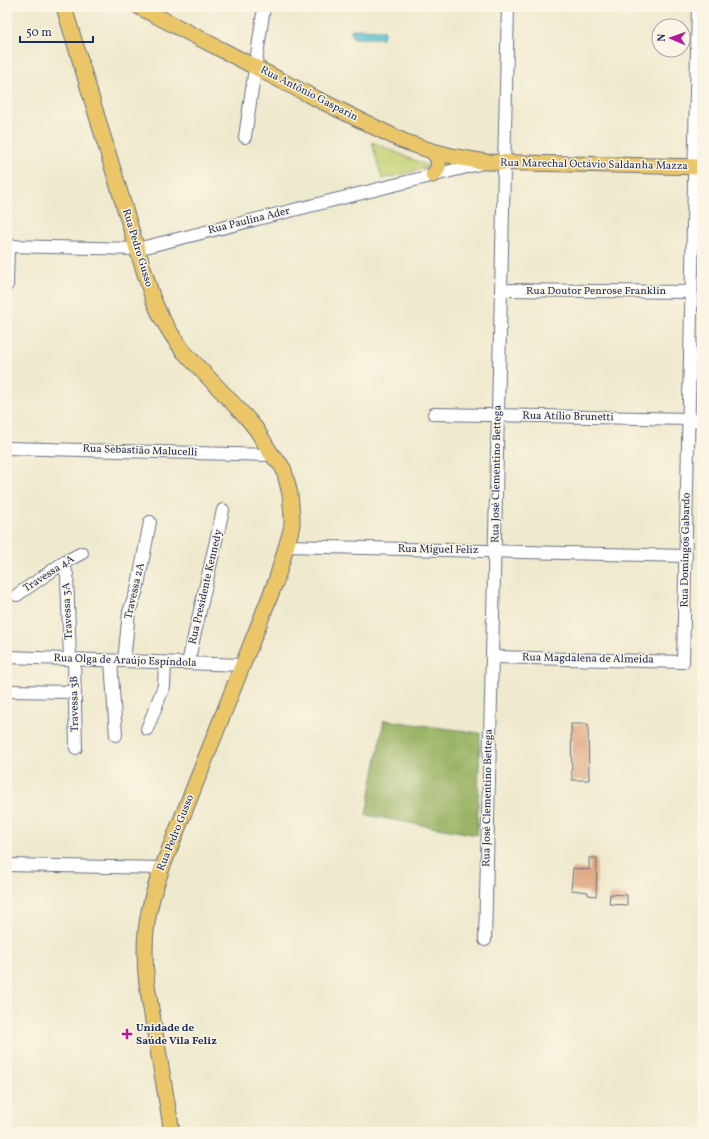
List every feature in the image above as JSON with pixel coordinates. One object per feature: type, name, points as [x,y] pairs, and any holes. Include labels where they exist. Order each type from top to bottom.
[{"type":"main road","name":"Rua Pedro Gusso","points":[[64,7],[153,299],[161,317],[184,352],[246,416],[272,455],[273,467],[282,508],[286,546],[276,582],[162,868],[148,910],[145,936],[147,985],[172,1132]]},
{"type":"main road","name":"Rua Antônio Gasparin","points":[[139,7],[403,141],[432,151],[486,162]]},
{"type":"main road","points":[[432,151],[438,158],[439,163],[437,172],[433,175]]},
{"type":"main road","name":"Rua Marechal Octávio Saldanha Mazza","points":[[486,162],[698,167]]},
{"type":"street","points":[[245,137],[264,7]]},
{"type":"street","name":"Rua José Clementino Bettega","points":[[485,940],[508,7]]},
{"type":"street","name":"Rua Domingos Gabardo","points":[[683,662],[691,292],[698,167],[698,7]]},
{"type":"street","name":"Rua Paulina Ader","points":[[7,244],[137,249],[486,162]]},
{"type":"street","points":[[7,244],[7,285]]},
{"type":"street","name":"Rua Doutor Penrose Franklin","points":[[501,290],[691,292]]},
{"type":"street","name":"Rua Atílio Brunetti","points":[[434,414],[688,419],[702,422]]},
{"type":"street","name":"Rua Sebastião Malucelli","points":[[7,448],[272,455]]},
{"type":"street","name":"Rua Presidente Kennedy","points":[[188,663],[223,510]]},
{"type":"street","name":"Travessa 2A","points":[[124,661],[128,612],[137,590],[150,522]]},
{"type":"street","name":"Rua Miguel Feliz","points":[[286,546],[686,556]]},
{"type":"street","name":"Travessa 4A","points":[[17,595],[63,563],[82,553]]},
{"type":"street","name":"Travessa 3A","points":[[63,563],[66,575],[72,659]]},
{"type":"street","name":"Rua Olga de Araújo Espíndola","points":[[7,657],[243,665]]},
{"type":"street","name":"Rua Magdalena de Almeida","points":[[492,657],[683,662]]},
{"type":"street","name":"Travessa 3B","points":[[72,659],[75,692],[76,748]]},
{"type":"street","points":[[111,661],[116,735]]},
{"type":"street","points":[[147,729],[164,686],[165,663]]},
{"type":"street","points":[[7,690],[75,692]]},
{"type":"street","points":[[7,865],[162,868]]},
{"type":"green space","points":[[372,142],[430,167],[382,179]]},
{"type":"green space","points":[[384,720],[480,733],[477,835],[366,815]]},
{"type":"water","points":[[351,30],[384,30],[384,35],[383,38],[353,38]]},
{"type":"building","points":[[571,724],[588,724],[589,780],[572,780]]},
{"type":"building","points":[[589,858],[597,858],[596,896],[588,895],[588,892],[571,890],[573,868],[589,870]]},
{"type":"building","points":[[610,894],[627,895],[627,905],[609,904]]},
{"type":"place","name":"Unidade de Saúde Vila Feliz","points":[[127,1034]]}]
